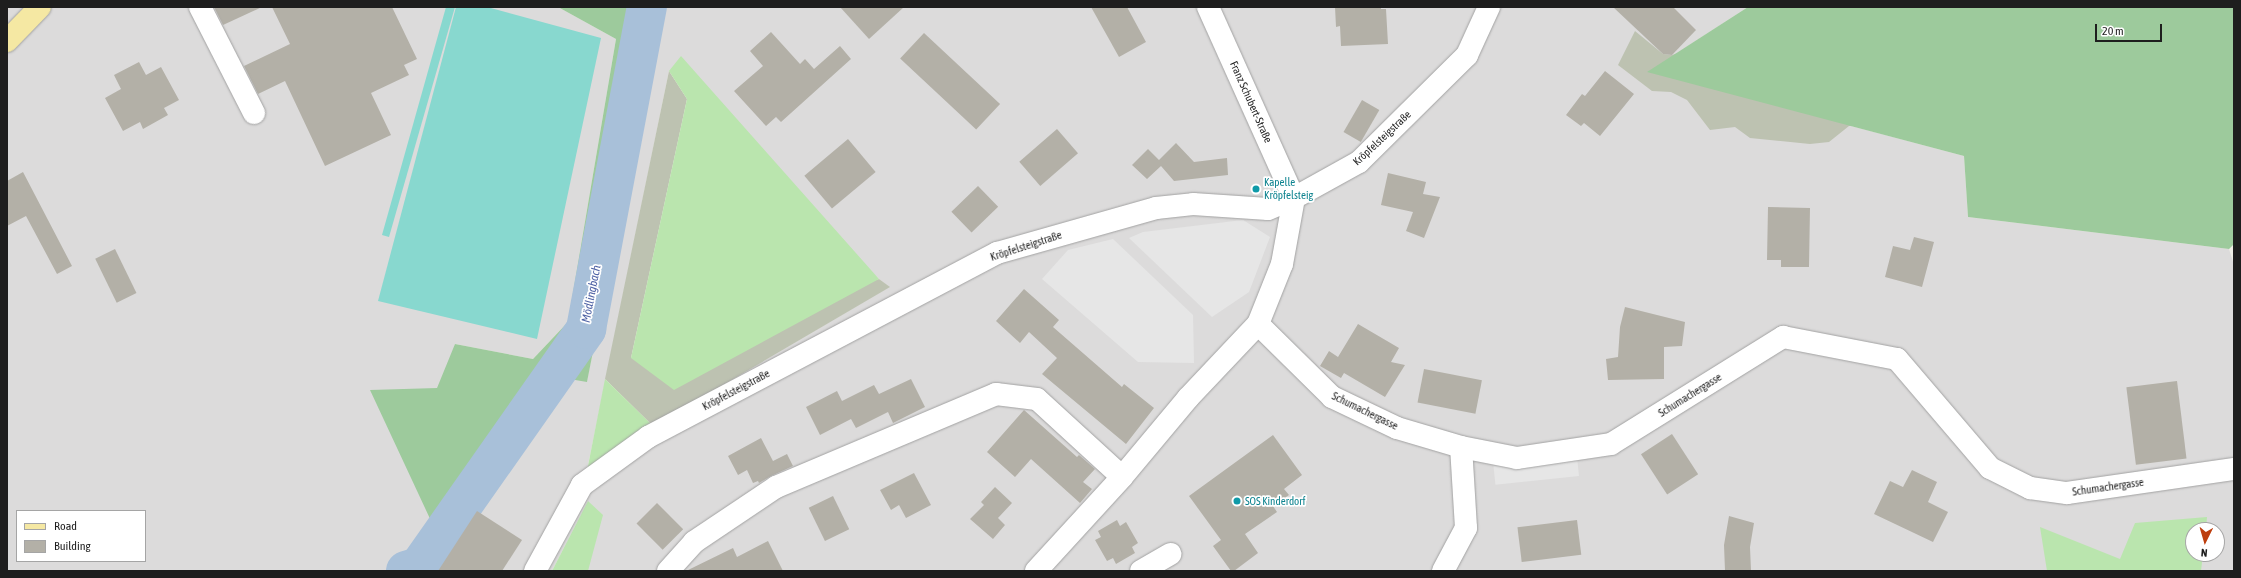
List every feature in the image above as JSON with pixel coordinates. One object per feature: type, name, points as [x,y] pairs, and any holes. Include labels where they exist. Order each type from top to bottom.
[{"type":"main road","points":[[7,41],[40,7]]},
{"type":"street","points":[[200,7],[254,113]]},
{"type":"street","name":"Franz Schubert-Straße","points":[[1208,7],[1294,198]]},
{"type":"street","name":"Kröpfelsteigstraße","points":[[535,571],[582,485],[648,437],[997,253],[1156,208],[1193,204],[1268,209],[1294,198],[1358,162],[1467,55],[1489,7]]},
{"type":"street","points":[[1036,571],[1122,477],[1188,398],[1258,324],[1282,264],[1294,198]]},
{"type":"street","name":"Schumachergasse","points":[[1258,324],[1332,397],[1397,428],[1461,447],[1517,458],[1611,444],[1784,337],[1896,359],[1990,468],[2030,488],[2067,493],[2234,469]]},
{"type":"street","points":[[668,571],[694,542],[776,487],[996,394],[1037,399],[1122,477]]},
{"type":"street","points":[[1443,571],[1466,528],[1461,447]]},
{"type":"street","points":[[1141,571],[1170,554]]},
{"type":"shaded area","points":[[7,7],[558,7],[616,39],[568,322],[533,359],[455,344],[432,523],[540,373],[587,381],[661,7],[1748,7],[1648,72],[1964,156],[1968,217],[2229,249],[2234,265],[2234,571],[588,571],[588,502],[552,571],[7,571]],"holes":[[[669,71],[879,279],[889,287],[653,426],[587,470]]]},
{"type":"shaded area","points":[[446,7],[455,7],[389,237],[382,235]]},
{"type":"shaded area","points":[[456,7],[487,7],[601,38],[537,339],[378,301]]},
{"type":"shaded area","points":[[1635,31],[1663,54],[1672,55],[1685,51],[1872,125],[1849,126],[1829,142],[1810,144],[1750,138],[1735,127],[1710,130],[1687,100],[1671,92],[1652,91],[1618,65]]},
{"type":"shaded area","points":[[669,71],[687,99],[631,358],[879,279],[890,287],[653,426],[605,379]]},
{"type":"shaded area","points":[[1243,220],[1270,237],[1249,292],[1212,317],[1129,238],[1143,232]]},
{"type":"shaded area","points":[[1113,239],[1193,315],[1194,363],[1138,362],[1042,279],[1068,250]]},
{"type":"shaded area","points":[[1577,457],[1579,476],[1495,485],[1493,466]]},
{"type":"green space","points":[[558,7],[661,7],[587,382],[540,374],[432,523],[370,390],[437,388],[455,344],[533,359],[568,322],[616,39]]},
{"type":"green space","points":[[1748,7],[2234,7],[2234,244],[2229,249],[1968,217],[1964,156],[1647,72]]},
{"type":"green space","points":[[681,56],[879,279],[674,390],[631,358],[687,99],[669,71]]},
{"type":"green space","points":[[605,379],[653,426],[587,471]]},
{"type":"green space","points":[[588,501],[603,515],[588,571],[552,571]]},
{"type":"green space","points":[[2207,517],[2207,522],[2185,522],[2185,562],[2202,562],[2201,571],[2047,571],[2040,527],[2120,559],[2135,523]]},
{"type":"building","points":[[214,7],[262,7],[223,25]]},
{"type":"building","points":[[272,7],[392,7],[417,59],[404,65],[409,75],[371,93],[391,135],[325,166],[285,81],[258,94],[244,66],[290,44]]},
{"type":"building","points":[[840,7],[904,7],[869,39]]},
{"type":"building","points":[[1091,7],[1127,7],[1146,42],[1119,57]]},
{"type":"building","points":[[1335,7],[1381,7],[1381,9],[1386,9],[1388,44],[1341,46],[1340,26],[1336,27]]},
{"type":"building","points":[[1613,7],[1673,7],[1696,30],[1672,55],[1663,54]]},
{"type":"building","points":[[771,32],[800,64],[805,59],[814,69],[840,46],[851,59],[781,122],[776,117],[766,126],[734,91],[763,66],[750,51]]},
{"type":"building","points":[[924,33],[1000,104],[976,130],[900,59]]},
{"type":"building","points":[[139,62],[146,75],[161,67],[179,100],[164,108],[168,115],[143,129],[140,122],[123,131],[105,98],[121,89],[114,75]]},
{"type":"building","points":[[1605,71],[1634,94],[1600,136],[1584,123],[1581,126],[1566,115],[1582,94],[1585,96]]},
{"type":"building","points":[[1362,100],[1379,110],[1361,142],[1344,132]]},
{"type":"building","points":[[1057,129],[1078,153],[1040,186],[1019,162]]},
{"type":"building","points":[[848,139],[876,172],[832,209],[804,176]]},
{"type":"building","points":[[1176,143],[1194,162],[1227,158],[1228,175],[1174,181],[1161,166],[1147,179],[1132,165],[1148,149],[1159,160]]},
{"type":"building","points":[[23,172],[72,266],[57,274],[26,216],[7,226],[7,181]]},
{"type":"building","points":[[1388,173],[1426,182],[1423,194],[1440,197],[1424,238],[1406,231],[1413,212],[1381,205]]},
{"type":"building","points":[[978,186],[998,207],[972,233],[951,212]]},
{"type":"building","points":[[1768,207],[1810,208],[1809,267],[1781,267],[1781,260],[1767,260]]},
{"type":"building","points":[[1914,237],[1934,242],[1922,287],[1885,277],[1893,246],[1910,250]]},
{"type":"building","points":[[115,249],[136,293],[117,303],[95,259]]},
{"type":"building","points":[[1024,289],[1059,320],[1053,327],[1122,387],[1124,384],[1154,408],[1126,444],[1042,374],[1057,358],[1029,332],[1020,343],[996,321]]},
{"type":"building","points":[[1625,307],[1685,322],[1682,346],[1664,347],[1664,379],[1608,380],[1606,359],[1618,357],[1620,327]]},
{"type":"building","points":[[1358,324],[1399,348],[1391,362],[1405,365],[1385,397],[1344,373],[1341,378],[1320,366],[1329,351],[1338,357]]},
{"type":"building","points":[[1424,369],[1482,380],[1475,414],[1418,402]]},
{"type":"building","points":[[911,379],[925,407],[893,423],[888,412],[856,428],[851,419],[820,435],[806,407],[837,391],[842,401],[874,385],[879,394]]},
{"type":"building","points":[[2177,381],[2187,458],[2136,465],[2126,387]]},
{"type":"building","points":[[1024,410],[1077,457],[1079,455],[1095,469],[1083,482],[1092,489],[1080,503],[1031,459],[1015,477],[987,452]]},
{"type":"building","points":[[1672,434],[1698,474],[1667,494],[1641,454]]},
{"type":"building","name":"SOS Kinderdorf","points":[[1273,435],[1302,475],[1284,489],[1289,495],[1273,506],[1277,512],[1245,534],[1258,553],[1234,571],[1231,571],[1213,546],[1221,540],[1189,496]]},
{"type":"building","points":[[761,438],[773,461],[787,454],[793,466],[759,483],[758,481],[753,483],[747,470],[738,475],[728,456]]},
{"type":"building","points":[[1912,470],[1937,482],[1928,502],[1948,512],[1933,542],[1874,514],[1890,481],[1903,487]]},
{"type":"building","points":[[914,473],[931,505],[906,518],[899,505],[891,510],[880,490]]},
{"type":"building","points":[[995,487],[1012,503],[998,518],[1005,525],[993,539],[970,519],[984,505],[981,502]]},
{"type":"building","points":[[833,496],[849,529],[825,541],[809,508]]},
{"type":"building","points":[[657,503],[683,529],[663,550],[636,524]]},
{"type":"building","points":[[477,511],[522,540],[502,571],[438,571]]},
{"type":"building","points":[[1729,516],[1754,523],[1750,547],[1751,571],[1725,571],[1724,545]]},
{"type":"building","points":[[1117,520],[1120,526],[1126,522],[1138,543],[1132,547],[1135,553],[1116,564],[1113,558],[1107,561],[1095,540],[1101,537],[1098,531]]},
{"type":"building","points":[[1577,520],[1581,555],[1522,562],[1517,527]]},
{"type":"building","points":[[768,541],[783,571],[686,571],[733,548],[737,557]]},
{"type":"waterway","name":"Mödlingbach","points":[[406,571],[419,567],[586,329],[647,7]]},
{"type":"place","name":"Kapelle Kröpfelsteig","points":[[1256,189]]},
{"type":"place","name":"SOS Kinderdorf","points":[[1237,501]]}]
